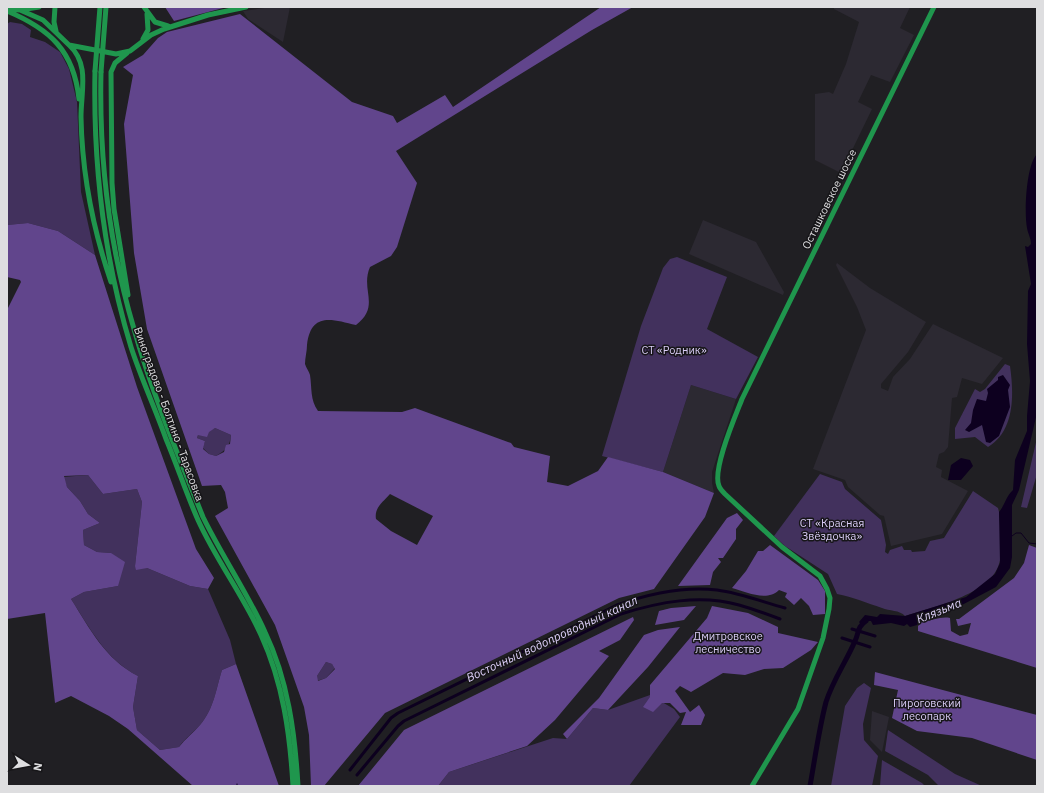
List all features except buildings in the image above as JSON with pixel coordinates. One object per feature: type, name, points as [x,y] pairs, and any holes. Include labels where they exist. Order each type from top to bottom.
[{"type":"main road","points":[[7,10],[20,10],[39,7]]},
{"type":"main road","points":[[56,7],[54,22],[58,35]]},
{"type":"main road","name":"Виноградово - Болтино - Тарасовка","points":[[100,7],[96,148],[100,196],[107,247],[120,308],[132,349],[198,519],[258,629],[275,672],[283,703],[290,744],[293,786]]},
{"type":"main road","name":"Виноградово - Болтино - Тарасовка","points":[[106,7],[98,72],[106,196],[118,267],[133,328],[203,517],[214,541],[248,598],[266,633],[280,669],[288,701],[294,736],[298,786]]},
{"type":"main road","points":[[133,328],[114,209],[110,138],[111,72],[114,63],[157,31],[214,13],[246,7]]},
{"type":"main road","name":"Осташковское шоссе","points":[[752,786],[798,709],[823,638],[830,598],[822,580],[782,547],[725,494],[719,486],[718,473],[723,452],[742,399],[934,7]]},
{"type":"main road","points":[[144,8],[155,22],[166,26],[172,26]]},
{"type":"main road","points":[[142,42],[146,36],[148,23],[144,8]]},
{"type":"main road","points":[[7,10],[45,31],[59,44],[69,60],[77,83],[88,196],[104,260],[120,308]]},
{"type":"main road","points":[[20,10],[43,20],[77,53],[82,66],[81,117]]},
{"type":"main road","points":[[69,45],[107,54],[127,53]]},
{"type":"shaded area","points":[[271,7],[290,7],[283,42],[248,19],[243,11]]},
{"type":"shaded area","points":[[834,7],[910,7],[900,28],[914,35],[890,82],[871,75],[858,102],[872,109],[841,173],[815,160],[815,94],[829,92],[833,94],[846,64],[859,22],[834,9]]},
{"type":"shaded area","points":[[703,220],[756,242],[784,292],[783,295],[689,254]]},
{"type":"shaded area","points":[[837,263],[870,288],[926,322],[908,352],[881,384],[881,388],[888,391],[893,377],[910,359],[933,324],[1003,358],[982,384],[962,378],[957,397],[952,398],[948,447],[944,452],[939,454],[936,467],[942,470],[941,477],[968,491],[942,534],[891,546],[884,516],[880,515],[848,487],[845,480],[813,469],[866,330],[857,307],[836,265]]},
{"type":"shaded area","points":[[691,385],[736,399],[712,472],[714,493],[663,472]]},
{"type":"shaded area","points":[[872,711],[889,717],[882,752],[870,740]]},
{"type":"green space","points":[[165,7],[227,7],[174,21]]},
{"type":"green space","points":[[601,7],[633,7],[592,30],[396,151],[417,183],[397,247],[391,256],[370,267],[367,283],[369,304],[363,318],[356,325],[324,320],[313,327],[309,334],[305,364],[310,375],[315,407],[318,411],[402,412],[415,408],[511,443],[514,447],[550,456],[547,482],[568,486],[598,471],[608,457],[663,472],[714,493],[705,517],[654,589],[619,598],[385,713],[324,786],[311,786],[309,735],[304,707],[275,625],[215,516],[228,508],[225,492],[221,485],[202,486],[147,329],[134,253],[124,124],[133,75],[123,67],[143,55],[158,38],[167,32],[240,14],[352,102],[393,116],[397,123],[445,95],[453,107]],"holes":[[[215,428],[231,435],[230,444],[226,445],[224,452],[216,456],[209,454],[203,449],[205,441],[197,438],[198,435],[207,437],[209,432]],[[390,494],[433,516],[417,545],[391,531],[376,519],[376,512]],[[326,662],[332,664],[335,669],[326,678],[318,681],[317,676]]]},
{"type":"green space","points":[[10,22],[22,24],[31,30],[30,37],[45,42],[60,52],[69,69],[77,102],[81,192],[95,255],[58,231],[28,223],[7,225],[7,24]]},
{"type":"green space","points":[[28,223],[58,231],[95,255],[137,387],[196,549],[214,578],[208,589],[190,586],[147,568],[136,570],[135,566],[142,502],[137,489],[103,494],[88,475],[64,476],[67,487],[80,501],[88,514],[100,523],[83,530],[84,545],[97,552],[111,553],[125,562],[118,586],[84,592],[71,599],[107,652],[126,669],[138,676],[133,707],[137,730],[160,750],[179,747],[200,725],[212,706],[222,670],[236,664],[279,786],[193,786],[128,729],[109,716],[71,696],[55,703],[45,613],[7,619],[7,310],[21,282],[20,280],[7,277],[7,225]]},
{"type":"green space","name":"СТ «Родник»","points":[[677,257],[727,277],[707,329],[758,357],[736,399],[691,385],[663,472],[602,456],[641,326],[663,268],[670,259]]},
{"type":"green space","points":[[1005,364],[1010,366],[1012,400],[1008,422],[1003,432],[997,440],[988,447],[975,437],[955,439],[955,428],[975,389],[980,392],[985,389]]},
{"type":"green space","points":[[215,428],[231,435],[230,442],[227,447],[216,456],[209,454],[203,448],[205,441],[197,438],[198,435]]},
{"type":"green space","points":[[1037,438],[1037,474],[1027,508],[1021,507]]},
{"type":"green space","name":"СТ «Красная Звёздочка»","points":[[820,474],[842,482],[845,489],[881,520],[886,545],[885,552],[888,554],[890,550],[902,546],[904,550],[911,550],[912,552],[925,551],[930,541],[944,538],[973,491],[998,508],[1001,539],[999,564],[993,575],[984,584],[972,592],[944,604],[905,616],[903,614],[854,598],[837,594],[828,574],[785,546],[774,536]]},
{"type":"green space","points":[[88,475],[103,494],[137,489],[142,502],[135,566],[147,568],[190,586],[208,589],[230,640],[236,664],[222,670],[214,699],[205,719],[179,747],[160,750],[137,730],[133,707],[138,676],[126,669],[107,652],[71,599],[84,592],[118,586],[111,553],[97,552],[84,545],[83,530],[100,523],[88,514],[80,501],[67,487],[63,477]]},
{"type":"green space","points":[[737,513],[743,520],[736,529],[736,539],[723,558],[718,558],[721,562],[713,572],[710,585],[678,586],[727,518]]},
{"type":"green space","points":[[770,545],[818,580],[825,591],[825,614],[813,615],[809,606],[801,598],[794,605],[785,597],[787,593],[779,590],[774,594],[763,596],[750,594],[732,588],[746,571],[758,551],[763,551]]},
{"type":"green space","points":[[1029,545],[1037,548],[1037,668],[918,631],[918,626],[923,621],[950,618],[951,631],[960,636],[968,634],[971,623],[958,626],[956,619],[959,619],[1014,578],[1024,563]]},
{"type":"green space","points":[[696,606],[684,620],[655,625],[659,611],[671,608]]},
{"type":"green space","name":"Дмитровское лесничество","points":[[712,606],[748,613],[778,627],[778,633],[818,642],[811,650],[783,668],[764,669],[745,675],[723,673],[691,692],[680,686],[675,691],[690,712],[699,705],[705,715],[701,725],[681,725],[686,712],[680,713],[670,703],[662,703],[653,712],[643,707],[650,697],[650,685],[707,618]]},
{"type":"green space","points":[[633,617],[634,620],[620,640],[599,651],[609,656],[555,720],[527,746],[449,772],[438,786],[358,786],[404,730]]},
{"type":"green space","points":[[680,627],[648,667],[608,710],[593,708],[567,739],[563,734],[599,698],[644,635],[658,630]]},
{"type":"green space","points":[[326,662],[332,664],[335,668],[326,678],[317,681],[317,676]]},
{"type":"green space","name":"Пироговский лесопарк","points":[[875,672],[1037,715],[1037,760],[972,738],[917,731],[892,718],[898,690],[874,685]]},
{"type":"green space","points":[[864,683],[871,688],[863,724],[864,740],[878,756],[872,786],[831,786],[845,706],[857,688]]},
{"type":"green space","points":[[650,695],[674,709],[680,717],[629,786],[438,786],[449,772],[553,738],[567,739],[593,708],[608,710]]},
{"type":"green space","points":[[888,730],[955,774],[982,786],[939,786],[928,775],[885,751]]},
{"type":"green space","points":[[882,760],[922,783],[925,786],[880,786]]},
{"type":"water","points":[[1037,154],[1037,413],[1019,490],[1012,505],[1012,557],[1010,568],[996,587],[943,615],[932,614],[923,618],[917,625],[910,627],[907,624],[904,626],[891,623],[873,625],[871,621],[868,621],[862,626],[859,622],[865,615],[877,617],[880,614],[905,616],[966,597],[995,574],[1000,563],[999,512],[1013,490],[1015,460],[1027,431],[1030,381],[1027,344],[1028,291],[1031,284],[1025,246],[1028,247],[1031,244],[1031,240],[1026,221],[1026,201],[1030,168]]},
{"type":"water","points":[[1003,375],[1010,385],[1008,390],[1010,407],[999,436],[990,443],[986,442],[982,425],[969,432],[965,430],[971,423],[973,410],[977,399],[986,401],[988,393],[987,389],[998,380],[998,377]]},
{"type":"water","points":[[961,458],[970,460],[973,466],[961,480],[948,480],[951,465]]},
{"type":"waterway","points":[[1012,536],[1016,533],[1021,533],[1029,543],[1037,544]]},
{"type":"waterway","name":"Восточный водопроводный канал","points":[[350,770],[391,718],[398,713],[617,605],[653,594],[679,590],[704,589],[734,593],[785,608]]},
{"type":"waterway","name":"Восточный водопроводный канал","points":[[357,775],[398,726],[404,721],[621,614],[665,603],[709,600],[739,605],[780,619]]},
{"type":"waterway","name":"Клязьма","points":[[810,786],[826,702],[832,686],[848,656],[860,628],[866,621]]},
{"type":"waterway","name":"Восточный водопроводный канал","points":[[852,629],[875,636]]},
{"type":"waterway","name":"Восточный водопроводный канал","points":[[842,638],[870,647]]}]
